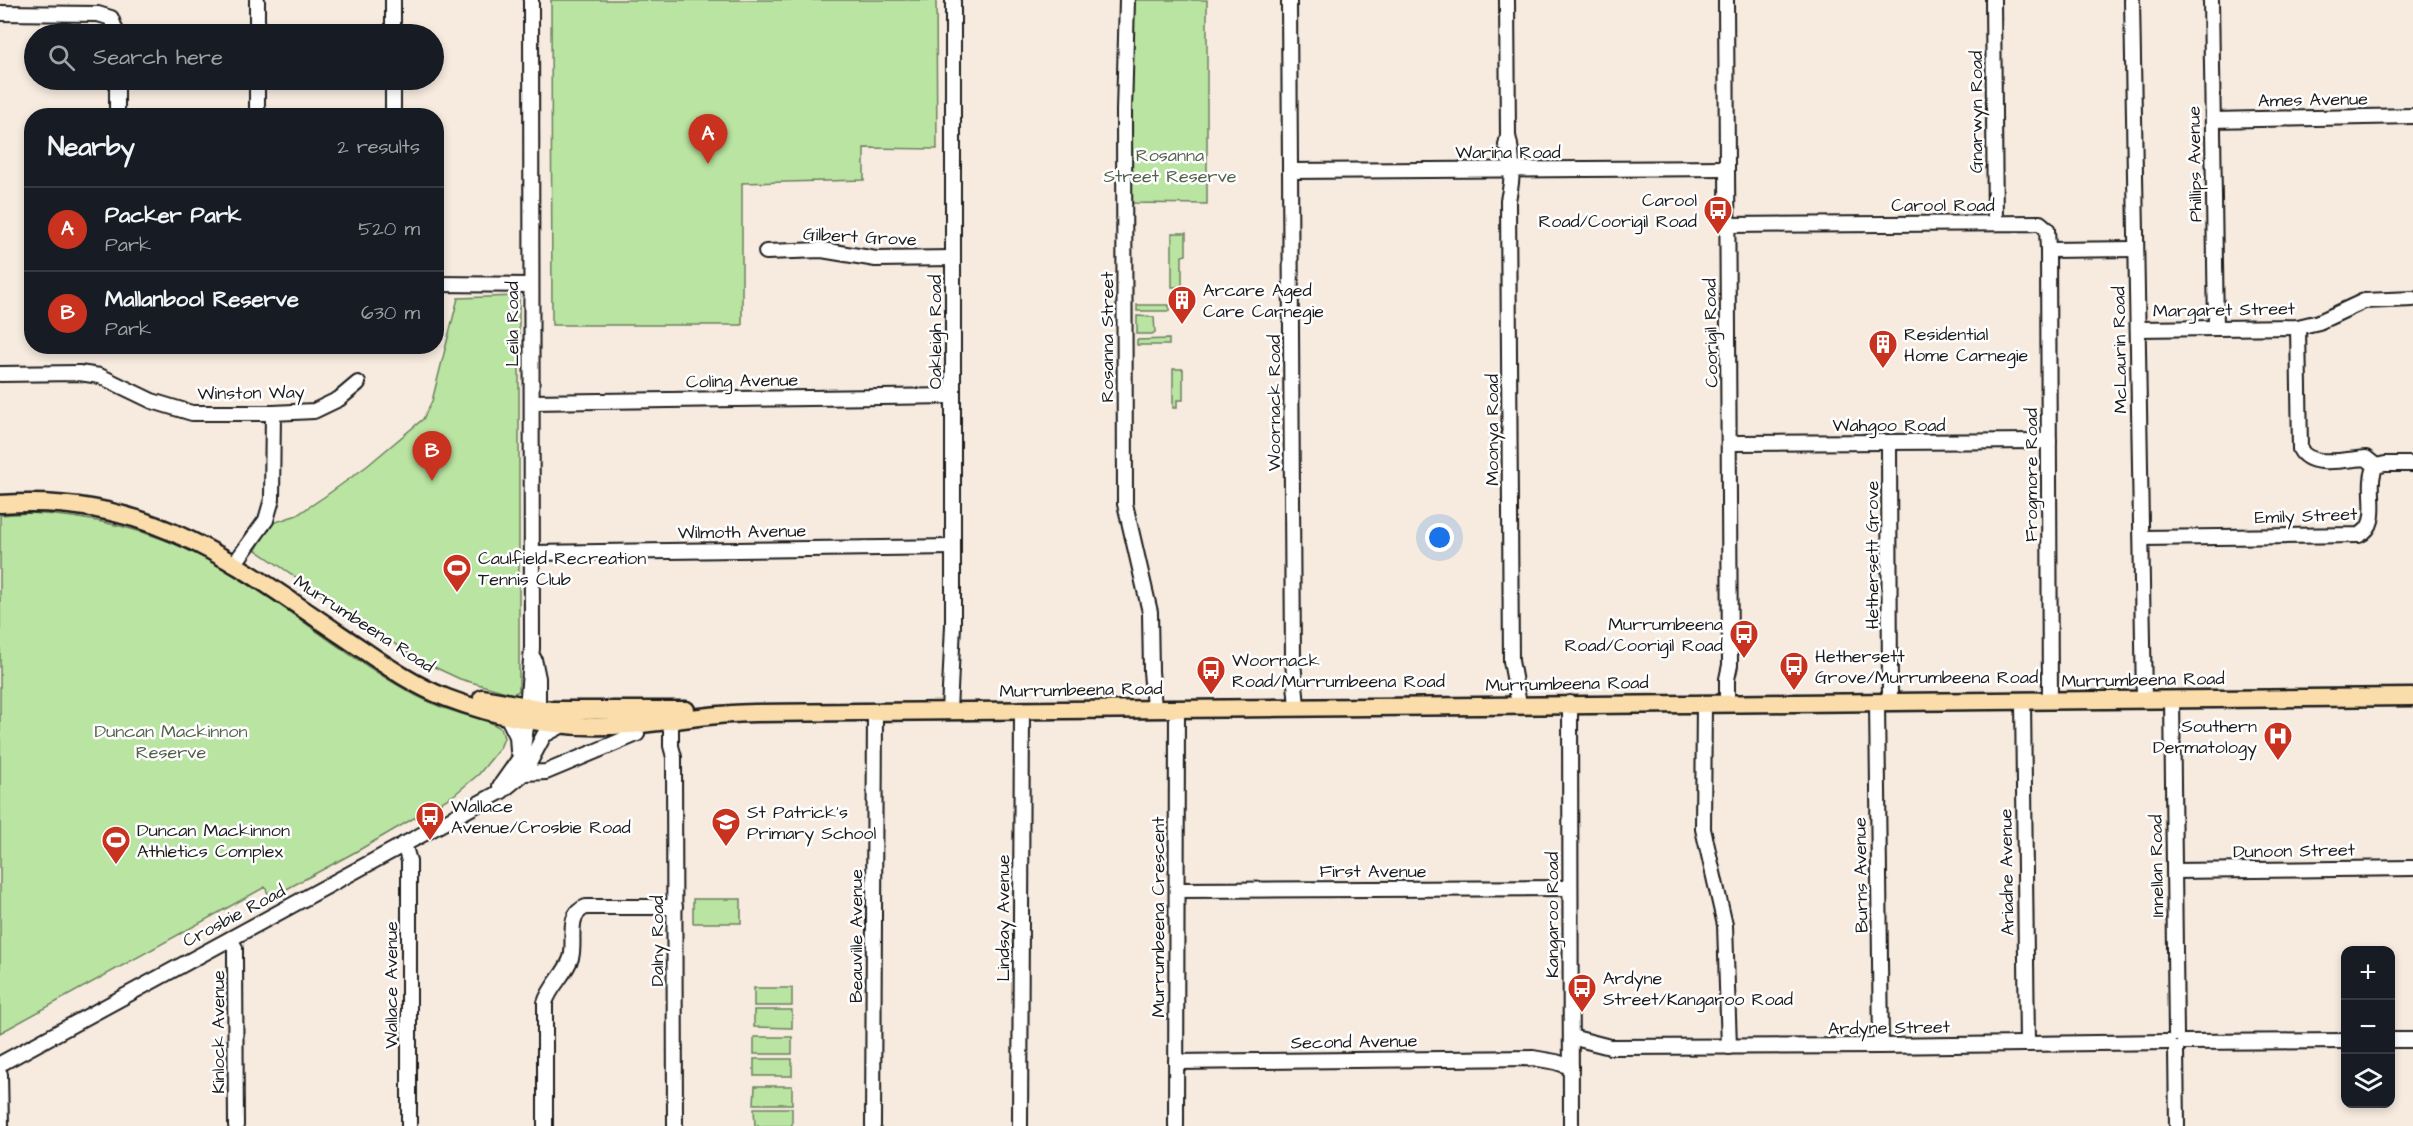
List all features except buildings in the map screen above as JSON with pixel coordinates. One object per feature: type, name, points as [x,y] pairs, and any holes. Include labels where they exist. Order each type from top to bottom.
[{"type":"main road","name":"Murrumbeena Road","points":[[0,492],[63,493],[114,501],[178,521],[205,534],[408,679],[445,697],[507,716],[1570,703],[1884,703],[2413,697]]},
{"type":"main road","name":"Murrumbeena Road","points":[[0,504],[62,503],[111,511],[173,531],[238,559],[427,678],[466,694],[561,726],[628,726],[675,715]]},
{"type":"street","points":[[257,0],[257,24]]},
{"type":"street","points":[[393,0],[393,24]]},
{"type":"street","name":"Leila Road","points":[[520,771],[531,714],[532,648],[531,0]]},
{"type":"street","name":"Oakleigh Road","points":[[953,0],[953,710]]},
{"type":"street","name":"Rosanna Street","points":[[1127,0],[1124,111],[1125,504],[1150,612],[1151,671],[1147,684],[1150,708]]},
{"type":"street","name":"Woornack Road","points":[[1289,0],[1293,706]]},
{"type":"street","name":"Moonya Road","points":[[1507,0],[1508,136],[1504,151],[1508,170],[1504,188],[1508,200],[1513,704]]},
{"type":"street","name":"Coorigil Road","points":[[1726,0],[1730,665],[1734,679],[1731,703]]},
{"type":"street","name":"Gnarwyn Road","points":[[1993,0],[1995,223]]},
{"type":"street","name":"McLaurin Road","points":[[2132,0],[2144,699]]},
{"type":"street","name":"Phillips Avenue","points":[[2211,0],[2216,328]]},
{"type":"street","points":[[0,13],[98,14],[111,18],[113,24]]},
{"type":"street","points":[[117,90],[117,108]]},
{"type":"street","points":[[257,90],[257,108]]},
{"type":"street","points":[[393,90],[393,108]]},
{"type":"street","name":"Ames Avenue","points":[[2213,120],[2413,116]]},
{"type":"street","name":"Warina Road","points":[[1290,171],[1727,168]]},
{"type":"street","name":"Carool Road","points":[[1727,225],[2040,223],[2047,229],[2048,250]]},
{"type":"street","points":[[2048,250],[2136,249]]},
{"type":"street","name":"Gilbert Grove","points":[[766,252],[822,250],[876,259],[953,258]]},
{"type":"street","name":"Frogmore Road","points":[[2048,250],[2050,700]]},
{"type":"street","points":[[444,284],[531,285]]},
{"type":"street","name":"Margaret Street","points":[[2138,329],[2298,327],[2319,322],[2364,301],[2413,299]]},
{"type":"street","points":[[2298,327],[2300,449],[2303,455],[2314,461],[2366,458],[2376,466],[2413,464]]},
{"type":"street","name":"Winston Way","points":[[0,374],[100,376],[152,401],[192,413],[314,411],[339,399],[358,383]]},
{"type":"street","name":"Coling Avenue","points":[[532,402],[953,396]]},
{"type":"street","points":[[238,559],[266,520],[272,499],[273,413]]},
{"type":"street","name":"Wahgoo Road","points":[[1730,443],[2049,441]]},
{"type":"street","name":"Hethersett Grove","points":[[1884,703],[1890,443]]},
{"type":"street","name":"Emily Street","points":[[2142,538],[2359,535],[2368,531],[2372,523],[2371,475],[2376,466]]},
{"type":"street","name":"Wilmoth Avenue","points":[[531,553],[952,547]]},
{"type":"street","name":"Innellan Road","points":[[2172,699],[2177,1126]]},
{"type":"street","name":"Ariadne Avenue","points":[[2023,701],[2027,1044]]},
{"type":"street","name":"Kangaroo Road","points":[[1570,703],[1571,1126]]},
{"type":"street","points":[[1704,703],[1703,829],[1725,925],[1729,1047]]},
{"type":"street","name":"Burns Avenue","points":[[1881,1046],[1884,703]]},
{"type":"street","name":"Murrumbeena Crescent","points":[[1176,1126],[1177,708]]},
{"type":"street","name":"Lindsay Avenue","points":[[1020,1126],[1022,710]]},
{"type":"street","name":"Beauville Avenue","points":[[873,1126],[875,711]]},
{"type":"street","name":"Dalny Road","points":[[675,715],[678,746],[674,757],[675,1126]]},
{"type":"street","points":[[507,716],[518,738],[520,771]]},
{"type":"street","points":[[520,771],[543,736],[561,726]]},
{"type":"street","name":"Crosbie Road","points":[[0,1064],[485,800],[508,787],[520,771],[546,772],[594,750],[637,734]]},
{"type":"street","name":"Wallace Avenue","points":[[404,844],[409,861],[409,1126]]},
{"type":"street","name":"Dunoon Street","points":[[2175,871],[2413,868]]},
{"type":"street","name":"First Avenue","points":[[1177,890],[1570,888]]},
{"type":"street","points":[[545,1126],[545,1004],[550,991],[571,959],[573,924],[576,914],[586,908],[675,907]]},
{"type":"street","name":"Kinlock Avenue","points":[[230,939],[235,959],[236,1126]]},
{"type":"street","points":[[2395,1040],[2413,1040]]},
{"type":"street","name":"Ardyne Street","points":[[1571,1051],[1610,1047],[2341,1041]]},
{"type":"street","name":"Second Avenue","points":[[1176,1062],[1533,1058],[1556,1062],[1571,1051]]},
{"type":"street","name":"Second Avenue","points":[[1533,1058],[1571,1051]]},
{"type":"street","points":[[0,1074],[1,1126]]},
{"type":"green space","points":[[551,0],[936,0],[937,149],[864,148],[864,180],[742,183],[742,325],[552,325]]},
{"type":"green space","name":"Rosanna Street Reserve","points":[[1133,0],[1207,0],[1207,204],[1130,203]]},
{"type":"green space","points":[[1172,233],[1186,233],[1186,255],[1182,256],[1182,287],[1172,287]]},
{"type":"green space","points":[[519,296],[519,691],[513,694],[460,679],[417,659],[256,550],[270,524],[297,515],[324,497],[367,466],[423,419],[432,401],[458,298]]},
{"type":"green space","points":[[1137,305],[1169,305],[1169,311],[1137,311]]},
{"type":"green space","points":[[1137,316],[1154,317],[1155,332],[1137,334]]},
{"type":"green space","points":[[1169,339],[1169,345],[1137,345],[1137,340]]},
{"type":"green space","points":[[1173,369],[1183,369],[1183,400],[1177,400],[1177,408],[1173,408]]},
{"type":"green space","name":"Duncan Mackinnon Reserve","points":[[29,513],[97,521],[140,532],[183,547],[254,587],[376,672],[408,691],[451,711],[501,728],[504,738],[500,748],[479,774],[454,795],[359,850],[270,898],[265,887],[0,1033],[0,515]]},
{"type":"green space","points":[[693,899],[741,899],[741,923],[693,923]]},
{"type":"green space","points":[[754,988],[792,988],[792,1006],[754,1006]]},
{"type":"green space","points":[[754,1010],[792,1010],[792,1028],[754,1027]]},
{"type":"green space","points":[[754,1037],[792,1037],[792,1054],[754,1054]]},
{"type":"green space","points":[[754,1059],[792,1059],[792,1076],[754,1076]]},
{"type":"green space","points":[[755,1086],[792,1086],[792,1104],[754,1104]]},
{"type":"green space","points":[[754,1108],[792,1108],[792,1126],[755,1126]]},
{"type":"place","name":"Packer Park","points":[[708,164]]},
{"type":"place","name":"Carool Road/Coorigil Road","points":[[1718,236]]},
{"type":"place","name":"Arcare Aged Care Carnegie","points":[[1182,326]]},
{"type":"place","name":"Residential Home Carnegie","points":[[1883,370]]},
{"type":"place","name":"Mallanbool Reserve","points":[[432,481]]},
{"type":"place","name":"Caulfield Recreation Tennis Club","points":[[457,594]]},
{"type":"place","name":"Murrumbeena Road/Coorigil Road","points":[[1744,660]]},
{"type":"place","name":"Hethersett Grove/Murrumbeena Road","points":[[1794,692]]},
{"type":"place","name":"Woornack Road/Murrumbeena Road","points":[[1211,696]]},
{"type":"place","name":"Southern Dermatology","points":[[2278,762]]},
{"type":"place","name":"Wallace Avenue/Crosbie Road","points":[[430,842]]},
{"type":"place","name":"St Patrick's Primary School","points":[[726,848]]},
{"type":"place","name":"Duncan Mackinnon Athletics Complex","points":[[116,866]]},
{"type":"place","name":"Ardyne Street/Kangaroo Road","points":[[1582,1014]]}]
